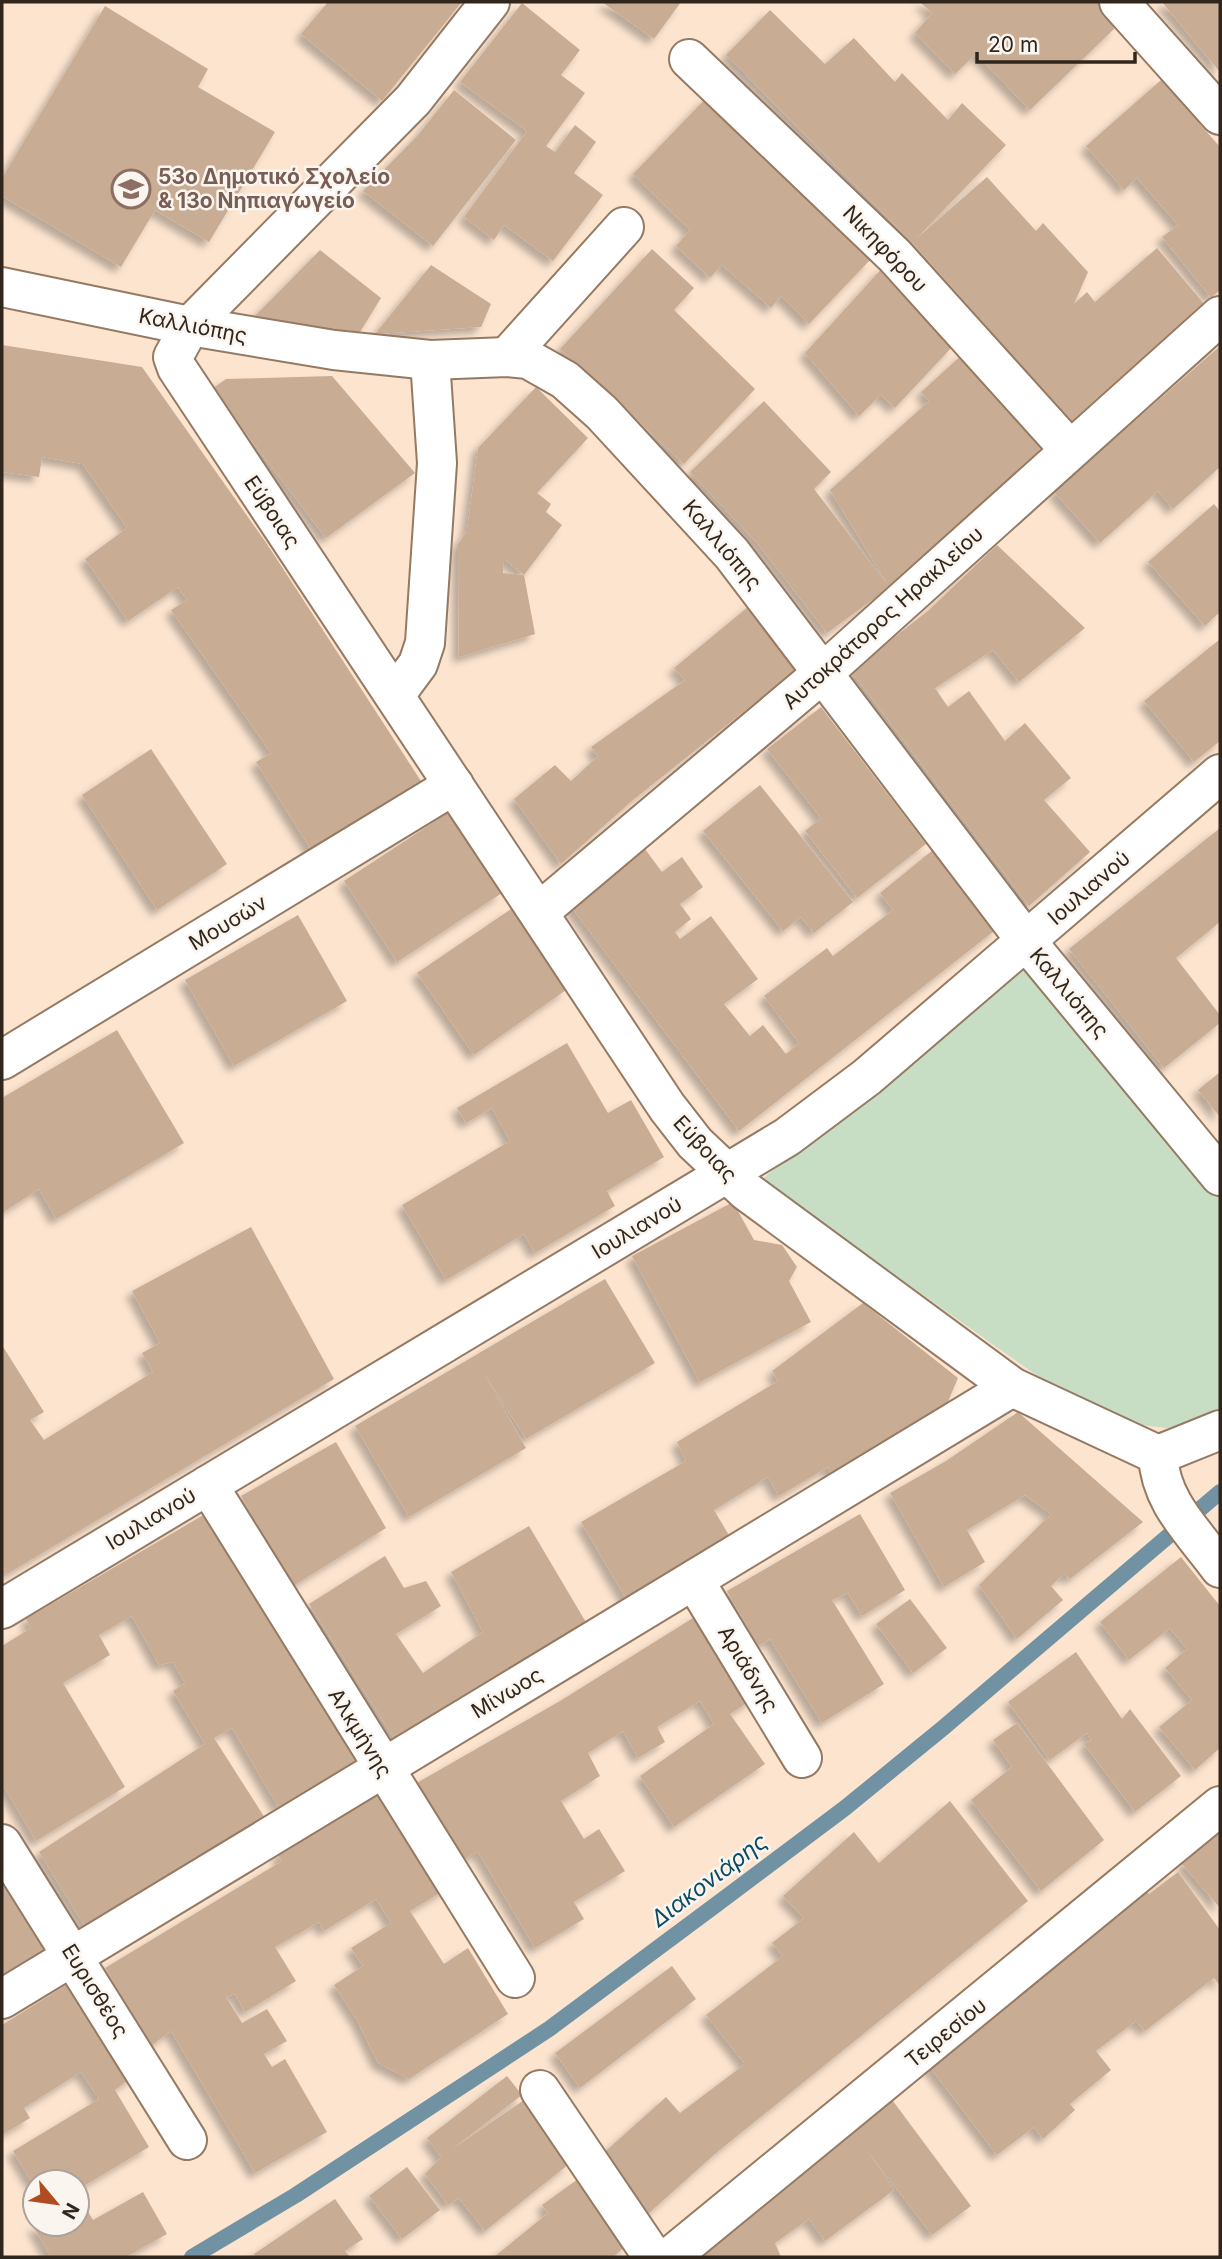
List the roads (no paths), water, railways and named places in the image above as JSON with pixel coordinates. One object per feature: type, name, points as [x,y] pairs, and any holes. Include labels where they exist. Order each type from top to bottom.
[{"type":"street","name":"Εύβοιας","points":[[490,2],[413,100],[190,326],[173,356],[177,368],[667,1107],[695,1143],[726,1174],[1012,1387],[1158,1455]]},
{"type":"street","points":[[1119,2],[1220,115]]},
{"type":"street","name":"Νικηφόρου","points":[[689,59],[895,256],[1070,450]]},
{"type":"street","points":[[507,357],[624,227]]},
{"type":"street","name":"Καλλιόπης","points":[[2,287],[190,326],[309,346],[430,359],[528,359],[565,380],[602,413],[699,514],[824,672],[1027,942],[1220,1176]]},
{"type":"street","name":"Αυτοκράτορος Ηρακλείου","points":[[539,912],[824,672],[1220,316]]},
{"type":"street","points":[[395,695],[418,664],[425,643],[437,463],[430,359]]},
{"type":"street","name":"Ιουλιανού","points":[[2,1609],[726,1174],[823,1111],[1027,942],[1220,774]]},
{"type":"street","name":"Μουσών","points":[[2,1060],[454,785]]},
{"type":"street","name":"Μίνωος","points":[[2,1999],[1012,1387]]},
{"type":"street","points":[[1214,1560],[1168,1499],[1159,1478],[1158,1455],[1220,1430]]},
{"type":"street","name":"Αλκμήνης","points":[[208,1485],[515,1978]]},
{"type":"street","name":"Αριάδνης","points":[[694,1580],[802,1758]]},
{"type":"street","name":"Τειρεσίου","points":[[670,2257],[1220,1805]]},
{"type":"street","name":"Ευρισθέος","points":[[2,1844],[187,2140]]},
{"type":"street","points":[[540,2090],[653,2257]]},
{"type":"waterway","name":"Διακονιάρης","points":[[192,2257],[296,2195],[549,2029],[717,1904],[845,1808],[943,1728],[1220,1492]]},
{"type":"place","name":"53ο Δημοτικό Σχολείο & 13ο Νηπιαγωγείο","points":[[131,189]]}]
